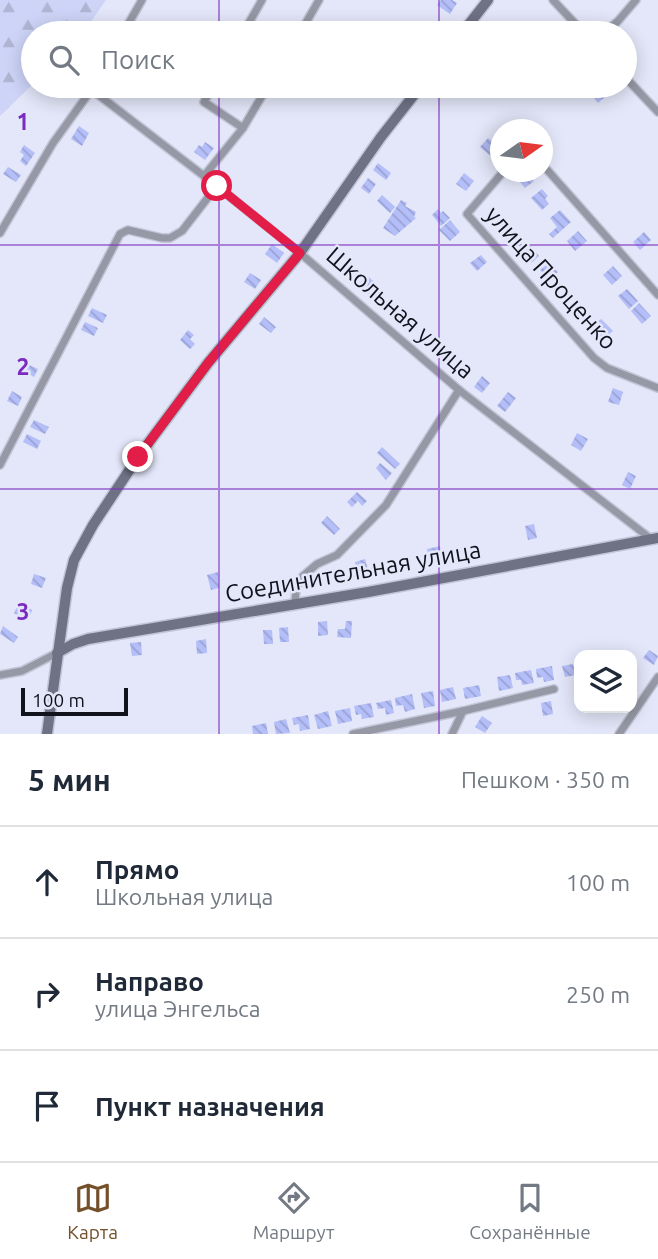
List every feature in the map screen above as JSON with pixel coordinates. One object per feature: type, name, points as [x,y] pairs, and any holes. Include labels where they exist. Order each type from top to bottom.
[{"type":"street","points":[[130,21],[142,0]]},
{"type":"street","points":[[250,21],[262,0]]},
{"type":"street","points":[[307,21],[320,0]]},
{"type":"street","points":[[471,21],[488,0]]},
{"type":"street","points":[[553,0],[573,21]]},
{"type":"street","points":[[618,21],[636,0]]},
{"type":"street","points":[[637,90],[658,112]]},
{"type":"street","points":[[0,233],[53,143],[86,98]]},
{"type":"street","name":"Школьная улица","points":[[106,98],[300,253],[459,390],[655,538]]},
{"type":"street","points":[[206,98],[204,102],[243,128]]},
{"type":"street","points":[[204,176],[243,128],[261,98]]},
{"type":"street","points":[[47,734],[66,589],[74,560],[93,525],[138,457],[208,363],[300,253],[412,98]]},
{"type":"street","points":[[553,176],[658,295]]},
{"type":"street","name":"улица Проценко","points":[[494,182],[467,214],[594,358],[607,368],[658,388]]},
{"type":"street","points":[[0,465],[120,234],[128,230],[162,238],[170,237],[182,231],[217,186]]},
{"type":"street","points":[[295,604],[296,588],[303,576],[317,564],[337,555],[386,505],[459,390]]},
{"type":"street","name":"Соединительная улица","points":[[57,653],[88,639],[655,538]]},
{"type":"street","points":[[0,675],[22,671],[57,653]]},
{"type":"street","points":[[619,734],[658,677]]},
{"type":"street","points":[[353,734],[554,689]]},
{"type":"street","points":[[452,734],[463,711]]},
{"type":"green space","points":[[0,0],[106,0],[91,21],[21,21],[21,96],[0,116]]},
{"type":"building","points":[[441,0],[457,3],[450,14],[437,5]]},
{"type":"building","points":[[79,126],[89,133],[82,146],[71,139]]},
{"type":"building","points":[[488,138],[490,140],[490,155],[480,147]]},
{"type":"building","points":[[205,142],[214,148],[205,160],[194,152]]},
{"type":"building","points":[[24,145],[35,153],[26,166],[20,161],[24,155],[20,152]]},
{"type":"building","points":[[378,163],[391,173],[386,180],[373,170]]},
{"type":"building","points":[[8,167],[21,175],[16,182],[3,174]]},
{"type":"building","points":[[464,173],[474,181],[466,191],[456,184]]},
{"type":"building","points":[[368,178],[376,184],[369,194],[361,188]]},
{"type":"building","points":[[520,182],[533,182],[525,188]]},
{"type":"building","points":[[542,189],[548,196],[545,199],[549,204],[542,210],[531,198]]},
{"type":"building","points":[[382,195],[395,207],[390,213],[377,201]]},
{"type":"building","points":[[401,200],[407,203],[405,206],[416,212],[416,218],[395,236],[383,228]]},
{"type":"building","points":[[438,209],[450,218],[441,226],[432,215]]},
{"type":"building","points":[[560,210],[571,222],[553,238],[549,234],[557,227],[550,218]]},
{"type":"building","points":[[450,220],[460,232],[450,241],[439,230]]},
{"type":"building","points":[[578,231],[587,241],[575,251],[567,241]]},
{"type":"building","points":[[644,232],[651,240],[640,250],[633,242]]},
{"type":"building","points":[[272,244],[284,253],[277,263],[265,254]]},
{"type":"building","points":[[530,245],[539,256],[531,263],[522,252]]},
{"type":"building","points":[[481,255],[487,262],[477,271],[470,263]]},
{"type":"building","points":[[549,263],[558,272],[549,280],[540,270]]},
{"type":"building","points":[[613,266],[622,276],[612,285],[603,275]]},
{"type":"building","points":[[250,273],[261,280],[255,289],[244,282]]},
{"type":"building","points":[[366,275],[379,286],[371,296],[358,286]]},
{"type":"building","points":[[627,289],[638,301],[629,309],[618,296]]},
{"type":"building","points":[[639,303],[651,316],[642,324],[631,311]]},
{"type":"building","points":[[92,308],[107,315],[103,323],[88,316]]},
{"type":"building","points":[[264,317],[276,327],[271,333],[259,324]]},
{"type":"building","points":[[601,319],[613,331],[600,341],[591,326]]},
{"type":"building","points":[[85,322],[98,328],[94,336],[81,330]]},
{"type":"building","points":[[188,330],[194,335],[190,339],[195,344],[190,349],[180,340]]},
{"type":"building","points":[[450,349],[458,356],[450,365],[442,358]]},
{"type":"building","points":[[23,362],[38,369],[34,377],[20,369]]},
{"type":"building","points":[[482,376],[490,383],[482,393],[474,387]]},
{"type":"building","points":[[613,388],[623,392],[619,405],[608,402]]},
{"type":"building","points":[[12,391],[22,397],[18,406],[7,401]]},
{"type":"building","points":[[508,392],[516,398],[505,412],[497,406]]},
{"type":"building","points":[[34,420],[49,427],[45,434],[30,427]]},
{"type":"building","points":[[577,433],[588,439],[581,451],[571,445]]},
{"type":"building","points":[[27,434],[41,441],[37,449],[23,442]]},
{"type":"building","points":[[382,447],[400,464],[395,469],[377,453]]},
{"type":"building","points":[[380,463],[392,473],[386,480],[376,468]]},
{"type":"building","points":[[628,472],[636,476],[630,489],[622,485]]},
{"type":"building","points":[[357,492],[367,501],[362,506],[358,501],[352,507],[347,502]]},
{"type":"building","points":[[327,516],[340,529],[334,535],[321,523]]},
{"type":"building","points":[[534,524],[537,538],[528,540],[525,526]]},
{"type":"building","points":[[440,546],[442,559],[429,561],[427,549]]},
{"type":"building","points":[[365,559],[369,573],[358,576],[355,562]]},
{"type":"building","points":[[218,572],[219,588],[211,590],[207,575]]},
{"type":"building","points":[[34,574],[46,578],[42,588],[31,584]]},
{"type":"building","points":[[19,603],[32,610],[30,616],[23,612],[20,617],[14,613]]},
{"type":"building","points":[[327,621],[328,635],[318,636],[318,622]]},
{"type":"building","points":[[346,621],[352,621],[351,638],[337,637],[338,629],[345,629]]},
{"type":"building","points":[[3,626],[18,637],[14,643],[0,634]]},
{"type":"building","points":[[288,627],[289,642],[280,642],[279,628]]},
{"type":"building","points":[[263,630],[272,630],[273,644],[264,644]]},
{"type":"building","points":[[206,639],[207,653],[197,654],[196,641]]},
{"type":"building","points":[[141,642],[142,655],[132,656],[130,643]]},
{"type":"building","points":[[649,650],[658,656],[654,665],[643,658]]},
{"type":"building","points":[[573,664],[574,675],[565,677],[562,666]]},
{"type":"building","points":[[552,666],[554,680],[544,682],[543,677],[537,678],[536,669]]},
{"type":"building","points":[[531,670],[534,683],[522,685],[521,680],[516,680],[515,673]]},
{"type":"building","points":[[510,675],[513,688],[499,691],[497,677]]},
{"type":"building","points":[[479,685],[481,696],[465,699],[463,688]]},
{"type":"building","points":[[453,687],[456,699],[442,702],[440,690]]},
{"type":"building","points":[[433,691],[435,706],[424,708],[421,693]]},
{"type":"building","points":[[412,694],[415,709],[405,712],[403,705],[396,706],[395,698]]},
{"type":"building","points":[[391,700],[394,713],[386,715],[385,708],[378,709],[376,703]]},
{"type":"building","points":[[551,701],[553,714],[543,716],[541,703]]},
{"type":"building","points":[[371,703],[374,717],[362,719],[361,714],[356,715],[354,706]]},
{"type":"building","points":[[350,708],[352,721],[338,724],[335,711]]},
{"type":"building","points":[[328,711],[332,726],[318,729],[314,715]]},
{"type":"building","points":[[308,715],[310,729],[300,731],[299,724],[294,725],[292,718]]},
{"type":"building","points":[[482,716],[492,723],[485,733],[475,727]]},
{"type":"building","points":[[286,719],[290,733],[276,734],[274,722]]},
{"type":"building","points":[[266,723],[268,734],[253,734],[252,726]]},
{"type":"route","points":[[138,457],[208,363],[300,253],[217,186]]}]
